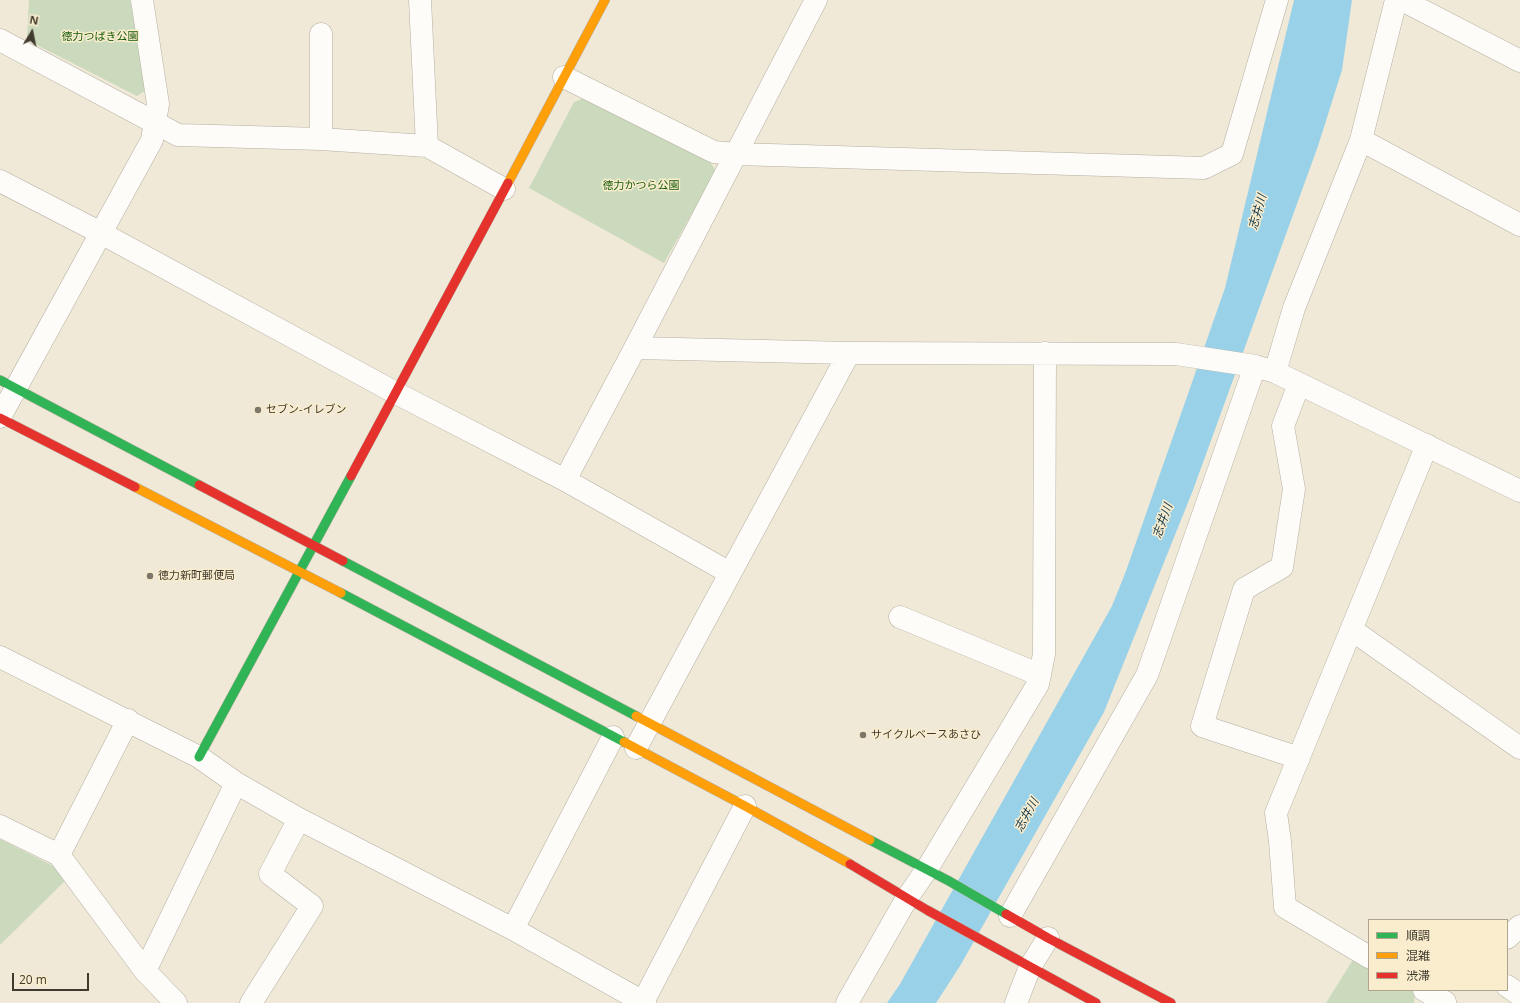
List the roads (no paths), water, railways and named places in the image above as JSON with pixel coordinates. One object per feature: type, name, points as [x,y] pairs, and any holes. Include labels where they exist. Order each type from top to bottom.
[{"type":"street","points":[[142,0],[158,104],[152,140],[101,233],[8,384],[0,417],[298,571],[746,806],[847,862],[927,910],[1030,968],[1096,1003]]},
{"type":"street","points":[[420,0],[427,146]]},
{"type":"street","points":[[198,756],[396,393],[605,0]]},
{"type":"street","points":[[565,480],[816,0]]},
{"type":"street","points":[[564,77],[714,152],[736,154],[1204,168],[1232,154],[1277,0]]},
{"type":"street","points":[[1006,913],[1147,676],[1265,369],[1294,308],[1361,140],[1396,0]]},
{"type":"street","points":[[1402,0],[1520,61]]},
{"type":"street","points":[[320,138],[321,34]]},
{"type":"street","points":[[0,40],[178,135],[320,138],[427,146],[504,189]]},
{"type":"street","points":[[1361,140],[1520,225]]},
{"type":"street","points":[[0,181],[101,233],[396,393],[565,480],[730,573]]},
{"type":"street","points":[[635,348],[849,353],[1176,354],[1265,369],[1427,445],[1520,491]]},
{"type":"street","points":[[636,748],[849,353]]},
{"type":"street","points":[[848,1003],[907,898],[927,869],[1038,684],[1044,654],[1045,353]]},
{"type":"street","points":[[8,384],[649,724],[927,869],[1048,938],[1171,1003]]},
{"type":"street","points":[[1299,384],[1283,426],[1294,489],[1282,567],[1244,589],[1202,726],[1299,758]]},
{"type":"street","points":[[1368,956],[1285,907],[1280,841],[1276,813],[1427,445]]},
{"type":"street","points":[[900,617],[1040,675]]},
{"type":"street","points":[[1352,630],[1520,748]]},
{"type":"street","points":[[0,658],[128,720],[198,756],[236,783],[299,819],[513,929],[644,1003],[746,806]]},
{"type":"street","points":[[59,855],[128,720]]},
{"type":"street","points":[[513,929],[613,737]]},
{"type":"street","points":[[145,972],[236,783]]},
{"type":"street","points":[[251,1003],[312,906],[270,874],[299,819]]},
{"type":"street","points":[[0,826],[59,855],[145,972],[176,1003]]},
{"type":"street","points":[[1508,937],[1520,926]]},
{"type":"street","points":[[1016,1003],[1030,968],[1048,938]]},
{"type":"street","points":[[1508,987],[1520,995]]},
{"type":"street","points":[[1427,991],[1448,998]]},
{"type":"water","name":"志井川","points":[[1294,0],[1352,0],[1342,70],[1318,146],[1193,490],[1104,712],[960,966],[936,1003],[887,1003],[900,984],[1112,606],[1126,571],[1225,288]]},
{"type":"place","name":"セブン-イレブン","points":[[258,410]]},
{"type":"place","name":"徳力新町郵便局","points":[[150,576]]},
{"type":"place","name":"サイクルベースあさひ","points":[[863,735]]},
{"type":"park label","name":"徳力つばき公園","points":[[100,37]]},
{"type":"park label","name":"徳力かつら公園","points":[[641,186]]}]
